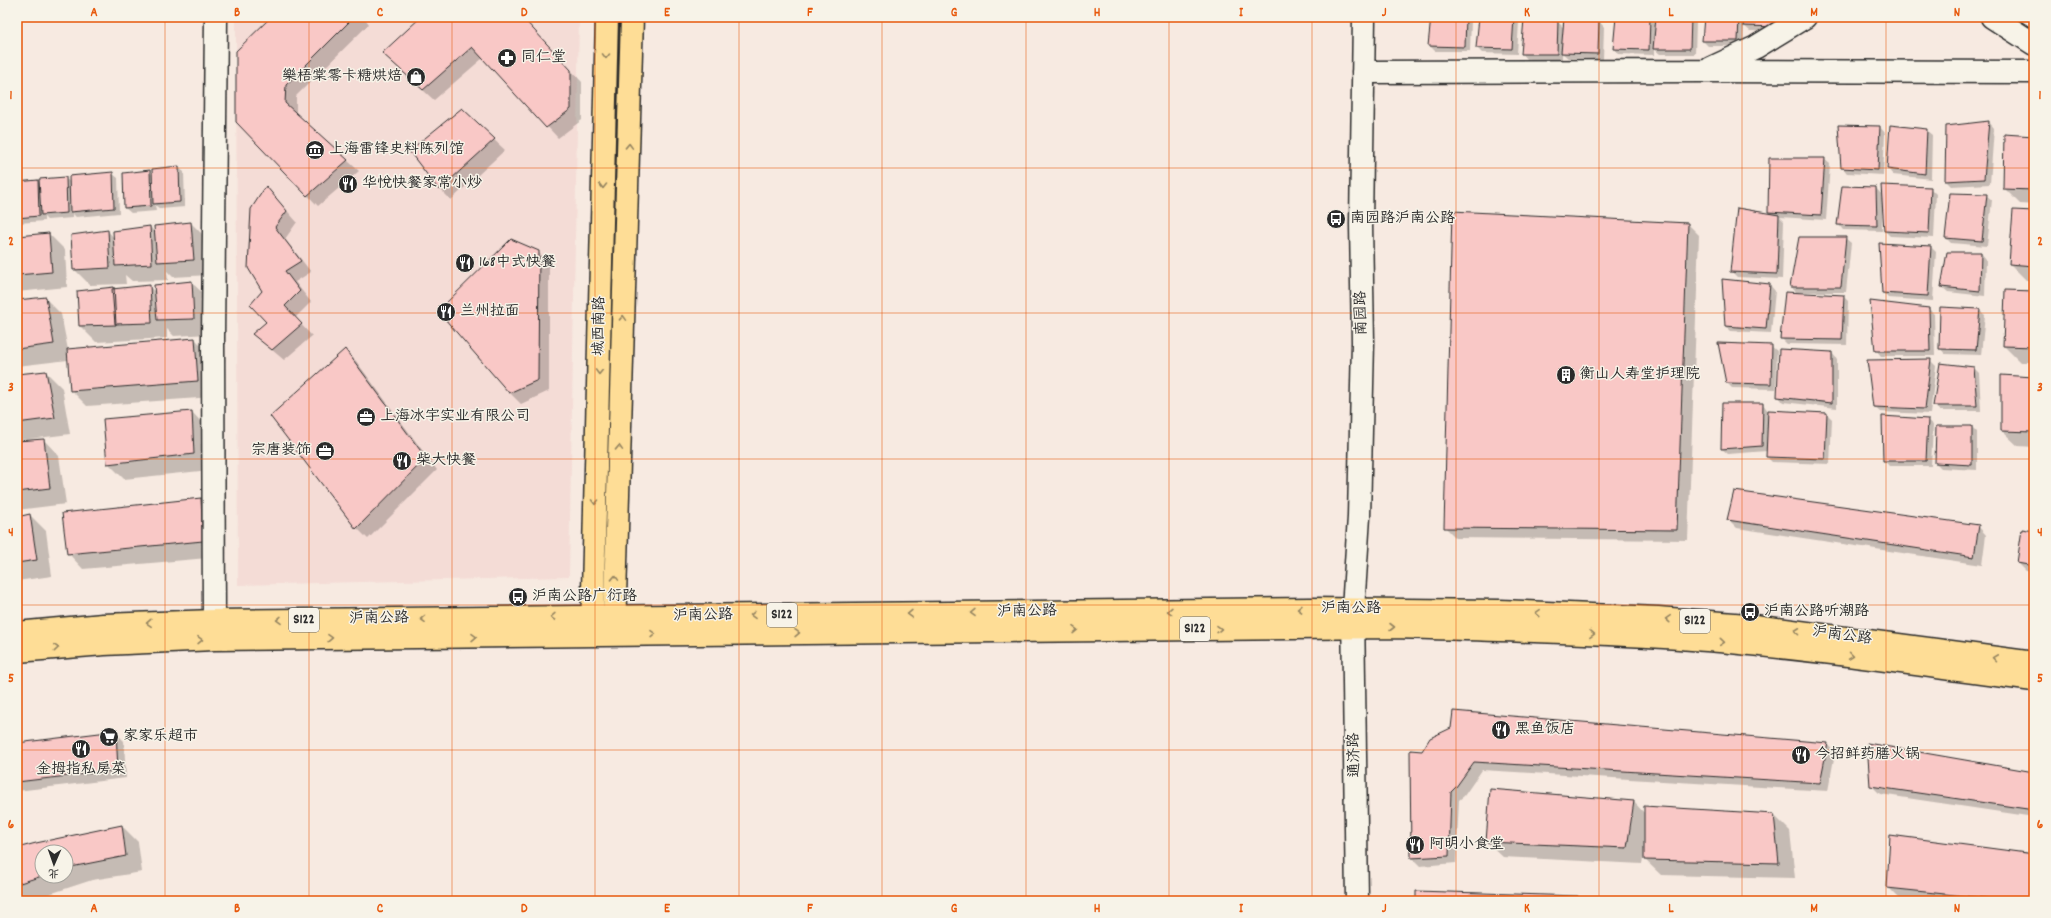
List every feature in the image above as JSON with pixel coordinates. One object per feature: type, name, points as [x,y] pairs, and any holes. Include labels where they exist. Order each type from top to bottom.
[{"type":"main road","name":"城西南路","points":[[592,626],[607,17]]},
{"type":"main road","name":"城西南路","points":[[614,626],[632,17]]},
{"type":"main road","name":"沪南公路","points":[[17,633],[103,626],[214,621],[614,626],[1353,618],[1500,611],[1658,618],[1747,625],[2034,663]]},
{"type":"main road","name":"沪南公路","points":[[1353,618],[1499,630],[1707,640],[1812,651],[2034,680]]},
{"type":"main road","name":"沪南公路","points":[[17,651],[158,641],[592,626]]},
{"type":"street","points":[[214,621],[213,339],[216,17]]},
{"type":"street","name":"南园路","points":[[1353,618],[1359,517],[1363,342],[1362,224],[1364,17]]},
{"type":"street","points":[[1704,71],[1756,47],[1805,17]]},
{"type":"street","points":[[1992,17],[2034,44]]},
{"type":"street","points":[[1363,72],[2034,72]]},
{"type":"street","name":"通济路","points":[[1353,618],[1357,901]]},
{"type":"shaded area","points":[[236,17],[579,17],[569,577],[238,585]]},
{"type":"building","points":[[271,17],[354,17],[286,85],[285,103],[348,160],[307,196],[236,122],[236,51]]},
{"type":"building","points":[[421,17],[522,17],[571,70],[571,109],[546,128],[472,47],[423,90],[382,53]]},
{"type":"building","points":[[1431,17],[1466,17],[1465,47],[1428,46]]},
{"type":"building","points":[[1479,17],[1514,17],[1512,49],[1476,48]]},
{"type":"building","points":[[1616,17],[1650,17],[1649,50],[1613,49]]},
{"type":"building","points":[[1656,17],[1691,17],[1690,49],[1653,49]]},
{"type":"building","points":[[1704,17],[1739,17],[1738,41],[1702,41]]},
{"type":"building","points":[[1744,17],[1780,17],[1780,27],[1743,26]]},
{"type":"building","points":[[1564,18],[1599,20],[1598,54],[1561,53]]},
{"type":"building","points":[[1524,19],[1558,21],[1557,54],[1521,54]]},
{"type":"building","points":[[462,108],[495,139],[439,190],[409,151]]},
{"type":"building","points":[[1989,121],[1984,179],[1945,181],[1946,126]]},
{"type":"building","points":[[1838,125],[1880,126],[1878,170],[1841,168]]},
{"type":"building","points":[[1890,125],[1927,129],[1925,174],[1887,169]]},
{"type":"building","points":[[2004,134],[2034,136],[2034,190],[2003,189]]},
{"type":"building","points":[[1769,158],[1825,158],[1821,215],[1768,212]]},
{"type":"building","points":[[179,166],[180,202],[153,204],[152,169]]},
{"type":"building","points":[[150,170],[151,206],[124,208],[123,173]]},
{"type":"building","points":[[113,172],[114,208],[70,212],[69,176]]},
{"type":"building","points":[[66,177],[67,213],[41,215],[39,179]]},
{"type":"building","points":[[38,180],[39,216],[17,218],[17,182]]},
{"type":"building","points":[[1881,185],[1931,187],[1929,233],[1884,231]]},
{"type":"building","points":[[266,186],[287,211],[275,227],[301,261],[285,271],[300,291],[285,306],[302,324],[272,350],[252,334],[266,322],[250,305],[262,291],[248,268],[251,209]]},
{"type":"building","points":[[1842,186],[1876,187],[1877,226],[1837,225]]},
{"type":"building","points":[[1950,193],[1987,194],[1982,241],[1945,238]]},
{"type":"building","points":[[1737,208],[1779,215],[1777,274],[1730,272]]},
{"type":"building","points":[[2013,210],[2034,211],[2034,266],[2009,264]]},
{"type":"building","name":"衡山人寿堂护理院","points":[[1452,211],[1688,223],[1677,530],[1444,528]]},
{"type":"building","points":[[191,222],[194,260],[157,262],[154,226]]},
{"type":"building","points":[[150,226],[152,264],[115,266],[113,231]]},
{"type":"building","points":[[108,230],[110,268],[73,270],[71,235]]},
{"type":"building","points":[[49,233],[52,272],[17,275],[17,236]]},
{"type":"building","points":[[1799,237],[1846,237],[1841,287],[1790,287]]},
{"type":"building","points":[[511,239],[539,251],[538,380],[509,393],[438,311]]},
{"type":"building","points":[[1879,243],[1931,246],[1928,296],[1882,293]]},
{"type":"building","points":[[1947,252],[1981,252],[1980,291],[1941,287]]},
{"type":"building","points":[[1722,279],[1770,284],[1766,329],[1725,326]]},
{"type":"building","points":[[192,281],[194,319],[157,320],[154,285]]},
{"type":"building","points":[[150,285],[152,323],[115,324],[112,289]]},
{"type":"building","points":[[114,287],[116,325],[79,326],[77,291]]},
{"type":"building","points":[[2005,290],[2034,291],[2034,347],[2003,346]]},
{"type":"building","points":[[1785,292],[1844,295],[1842,340],[1780,339]]},
{"type":"building","points":[[46,297],[54,344],[17,349],[17,300]]},
{"type":"building","points":[[1870,301],[1929,308],[1930,351],[1875,351]]},
{"type":"building","points":[[1940,307],[1980,309],[1976,350],[1939,349]]},
{"type":"building","points":[[195,338],[198,381],[70,391],[67,349]]},
{"type":"building","points":[[1718,343],[1772,345],[1771,384],[1726,383]]},
{"type":"building","points":[[345,349],[426,458],[356,529],[270,416]]},
{"type":"building","points":[[1779,349],[1832,352],[1832,403],[1777,397]]},
{"type":"building","points":[[1931,359],[1925,409],[1873,407],[1867,360]]},
{"type":"building","points":[[1940,363],[1974,367],[1977,406],[1933,406]]},
{"type":"building","points":[[46,371],[55,418],[17,423],[17,374]]},
{"type":"building","points":[[2001,375],[2034,377],[2034,432],[2001,431]]},
{"type":"building","points":[[1722,403],[1763,403],[1762,446],[1721,449]]},
{"type":"building","points":[[1768,410],[1827,413],[1825,459],[1766,457]]},
{"type":"building","points":[[192,411],[194,454],[107,464],[103,419]]},
{"type":"building","points":[[1882,416],[1928,419],[1926,461],[1883,461]]},
{"type":"building","points":[[1936,426],[1972,426],[1972,465],[1935,463]]},
{"type":"building","points":[[44,439],[50,488],[17,492],[17,441]]},
{"type":"building","points":[[1734,491],[1979,525],[1974,557],[1727,520]]},
{"type":"building","points":[[201,498],[203,541],[67,554],[62,513]]},
{"type":"building","points":[[30,514],[37,560],[17,563],[17,517]]},
{"type":"building","points":[[2022,529],[2034,531],[2034,566],[2017,563]]},
{"type":"building","points":[[1453,711],[1828,743],[1820,783],[1474,762],[1451,792],[1449,856],[1411,858],[1410,750],[1422,751],[1430,738],[1451,728]]},
{"type":"building","points":[[116,731],[118,770],[17,782],[17,743]]},
{"type":"building","points":[[1867,743],[2034,772],[2034,810],[1870,786]]},
{"type":"building","points":[[1490,789],[1634,801],[1627,848],[1486,842]]},
{"type":"building","points":[[1644,806],[1774,814],[1779,863],[1644,860]]},
{"type":"building","points":[[122,825],[126,856],[74,866],[74,844],[34,844],[34,879],[17,884],[17,848],[36,843]]},
{"type":"building","points":[[1890,835],[2034,854],[2034,901],[2012,901],[1887,888]]},
{"type":"building","points":[[1416,891],[1578,896],[1577,901],[1416,901]]},
{"type":"place","name":"同仁堂","points":[[507,58]]},
{"type":"place","name":"樂梧棠零卡糖烘焙","points":[[416,77]]},
{"type":"place","name":"上海雷锋史料陈列馆","points":[[315,150]]},
{"type":"place","name":"华悦快餐家常小炒","points":[[348,184]]},
{"type":"place","name":"南园路沪南公路","points":[[1336,219]]},
{"type":"place","name":"168中式快餐","points":[[465,263]]},
{"type":"place","name":"兰州拉面","points":[[446,312]]},
{"type":"place","name":"衡山人寿堂护理院","points":[[1566,375]]},
{"type":"place","name":"上海冰宇实业有限公司","points":[[366,417]]},
{"type":"place","name":"宗唐装饰","points":[[325,451]]},
{"type":"place","name":"柴大快餐","points":[[402,461]]},
{"type":"place","name":"沪南公路广衍路","points":[[518,597]]},
{"type":"place","name":"沪南公路听潮路","points":[[1750,612]]},
{"type":"place","name":"黑鱼饭店","points":[[1501,730]]},
{"type":"place","name":"家家乐超市","points":[[109,737]]},
{"type":"place","name":"金拇指私房菜","points":[[81,749]]},
{"type":"place","name":"今招鲜药膳火锅","points":[[1801,755]]},
{"type":"place","name":"阿明小食堂","points":[[1415,845]]}]
